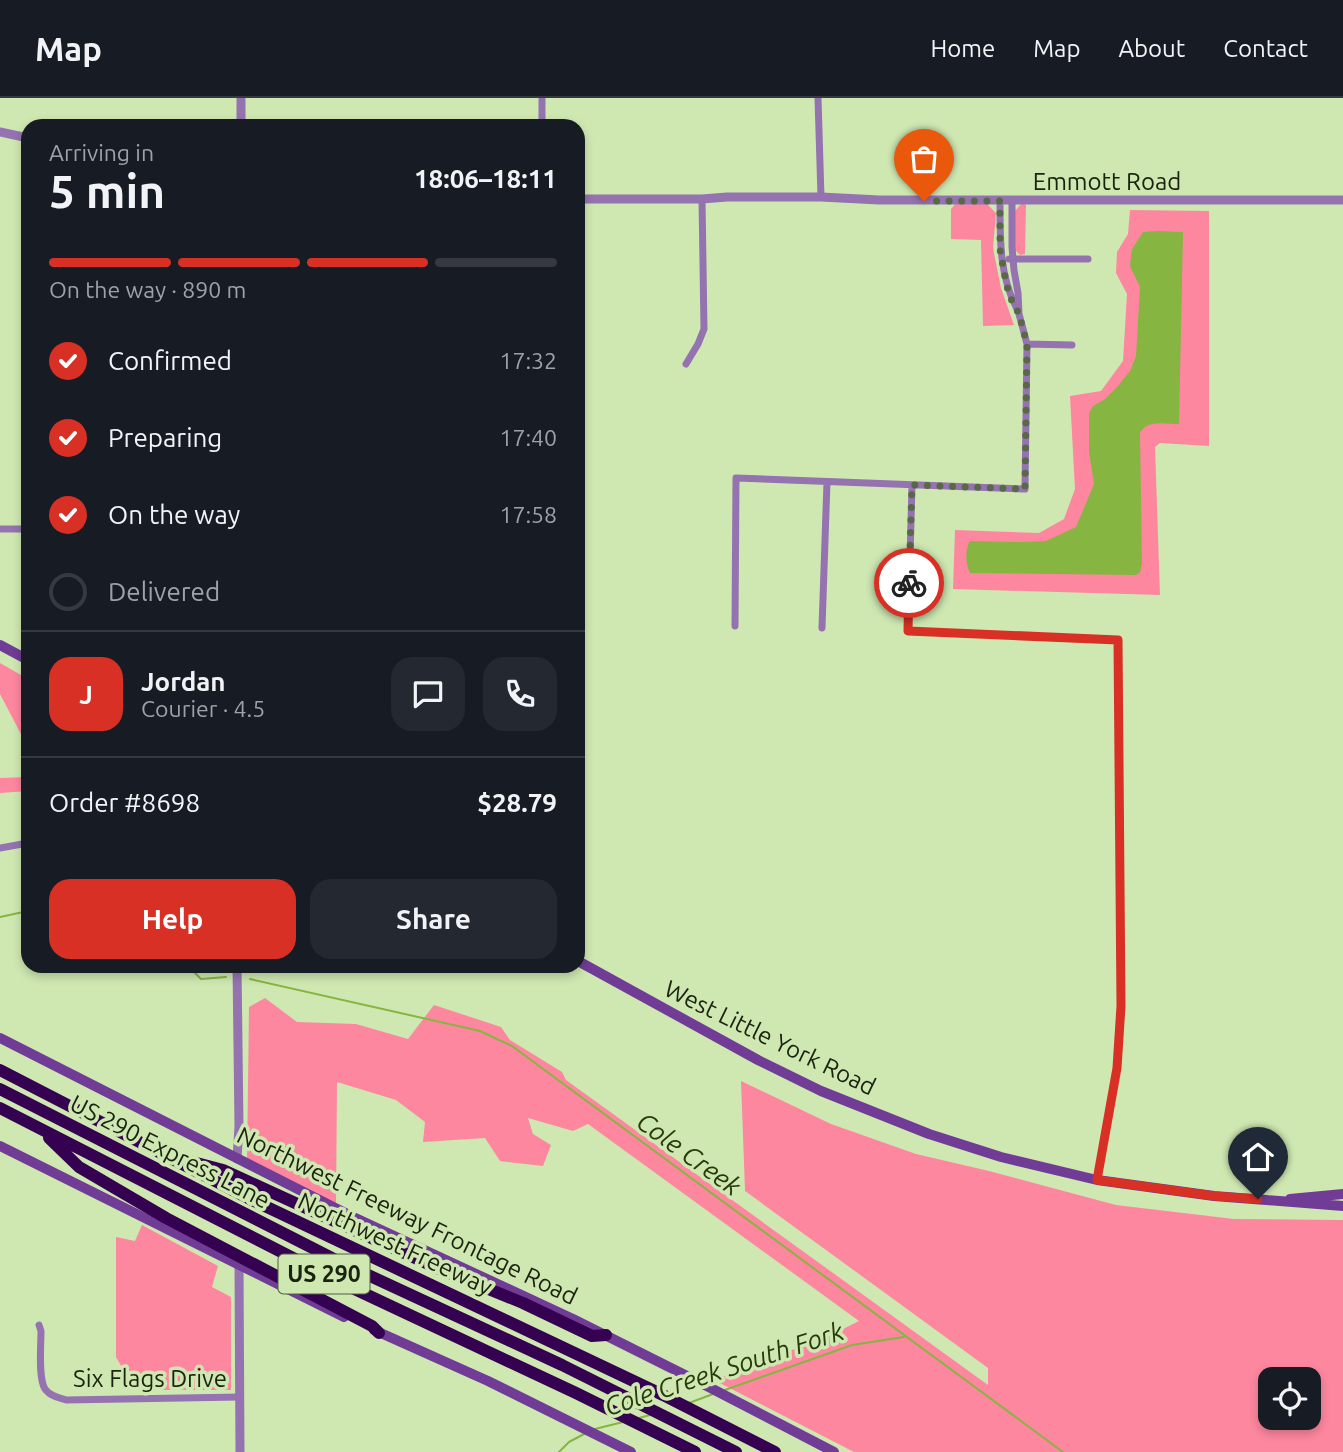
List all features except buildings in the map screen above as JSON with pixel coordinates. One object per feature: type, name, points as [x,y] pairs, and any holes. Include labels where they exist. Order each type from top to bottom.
[{"type":"highway","name":"Northwest Freeway","points":[[0,1070],[248,1198],[663,1395],[775,1452]]},
{"type":"highway","name":"US 290 Express Lane","points":[[0,1089],[340,1262],[550,1359],[736,1452]]},
{"type":"highway","name":"US 290","points":[[0,1108],[346,1285],[695,1452]]},
{"type":"highway","points":[[38,1128],[79,1167],[166,1218],[372,1326],[379,1333]]},
{"type":"highway","points":[[171,1157],[223,1170],[592,1336],[606,1335]]},
{"type":"main road","points":[[0,645],[21,656]]},
{"type":"main road","name":"West Little York Road","points":[[585,965],[758,1060],[821,1091],[929,1135],[1097,1180],[1214,1196],[1343,1206]]},
{"type":"main road","name":"Northwest Freeway Frontage Road","points":[[0,1038],[351,1216],[606,1335],[834,1452]]},
{"type":"main road","points":[[0,1146],[325,1309],[488,1381],[631,1452]]},
{"type":"main road","name":"West Little York Road","points":[[1279,1200],[1343,1194]]},
{"type":"street","points":[[241,98],[241,119]]},
{"type":"street","points":[[542,98],[542,119]]},
{"type":"street","points":[[818,98],[821,197]]},
{"type":"street","points":[[0,132],[21,136]]},
{"type":"street","name":"Emmott Road","points":[[585,199],[821,197],[1000,201],[1343,201]]},
{"type":"street","points":[[686,365],[704,329],[702,199]]},
{"type":"street","points":[[1000,201],[1002,260],[1009,295],[1019,314]]},
{"type":"street","points":[[735,626],[736,478],[1025,489],[1027,344],[1019,314],[1013,258],[1012,201]]},
{"type":"street","points":[[1002,260],[1087,259]]},
{"type":"street","points":[[1027,344],[1072,345]]},
{"type":"street","points":[[822,628],[827,482]]},
{"type":"street","points":[[912,485],[908,631],[1118,640],[1121,1006],[1117,1068],[1097,1180]]},
{"type":"street","points":[[0,529],[21,529]]},
{"type":"street","points":[[0,848],[21,844]]},
{"type":"street","points":[[237,973],[237,1159]]},
{"type":"street","points":[[239,1266],[240,1452]]},
{"type":"street","name":"Six Flags Drive","points":[[39,1325],[42,1379],[46,1390],[54,1397],[66,1400],[240,1397]]},
{"type":"shaded area","points":[[958,201],[987,204],[996,213],[993,248],[1001,288],[1014,325],[983,326],[981,240],[951,239],[951,209]]},
{"type":"shaded area","points":[[1022,203],[1026,205],[1025,254],[1020,255],[1015,250],[1015,211]]},
{"type":"shaded area","points":[[1130,210],[1209,211],[1209,446],[1160,443],[1155,447],[1160,595],[953,589],[955,530],[1039,533],[1064,519],[1075,489],[1070,396],[1101,391],[1123,361],[1127,294],[1116,273],[1117,252],[1128,234]]},
{"type":"shaded area","points":[[1143,232],[1183,232],[1179,424],[1152,424],[1140,433],[1140,572],[1136,575],[970,573],[966,556],[970,541],[1046,541],[1076,527],[1094,484],[1089,452],[1089,413],[1093,406],[1118,386],[1130,371],[1136,356],[1140,287],[1130,266],[1132,249]]},
{"type":"shaded area","points":[[0,663],[21,675],[21,734],[0,694]]},
{"type":"shaded area","points":[[21,777],[21,792],[0,793],[0,778]]},
{"type":"shaded area","points":[[265,998],[297,1022],[356,1024],[408,1039],[434,1005],[501,1027],[510,1040],[562,1072],[566,1080],[988,1385],[988,1368],[745,1191],[741,1081],[831,1124],[916,1154],[1116,1205],[1234,1219],[1343,1220],[1343,1452],[854,1452],[714,1380],[831,1335],[859,1321],[588,1124],[573,1131],[528,1118],[533,1134],[551,1145],[543,1166],[500,1161],[485,1138],[423,1142],[425,1122],[396,1100],[337,1082],[336,1204],[247,1161],[249,1007]]},
{"type":"shaded area","points":[[142,1225],[218,1266],[212,1287],[231,1297],[231,1390],[135,1390],[116,1357],[116,1237],[135,1241]]},
{"type":"waterway","name":"Cole Creek","points":[[0,917],[21,912]]},
{"type":"waterway","name":"Cole Creek","points":[[195,973],[201,979],[226,977]]},
{"type":"waterway","name":"Cole Creek","points":[[250,979],[480,1031],[512,1046],[1063,1452]]},
{"type":"waterway","name":"Cole Creek South Fork","points":[[725,1390],[852,1345],[904,1337]]},
{"type":"waterway","name":"Cole Creek South Fork","points":[[689,1403],[713,1394]]},
{"type":"waterway","name":"Cole Creek South Fork","points":[[639,1418],[650,1415]]},
{"type":"waterway","name":"Cole Creek South Fork","points":[[595,1429],[623,1422]]},
{"type":"waterway","name":"Cole Creek South Fork","points":[[559,1452],[569,1442],[586,1433]]},
{"type":"way so far","points":[[909,583],[912,485],[1025,489],[1027,344],[1019,314],[1009,295],[1004,272],[1000,249],[1000,201],[924,201]]},
{"type":"route","points":[[909,583],[908,631],[1118,640],[1121,1006],[1117,1068],[1097,1180],[1214,1196],[1258,1199]]}]
